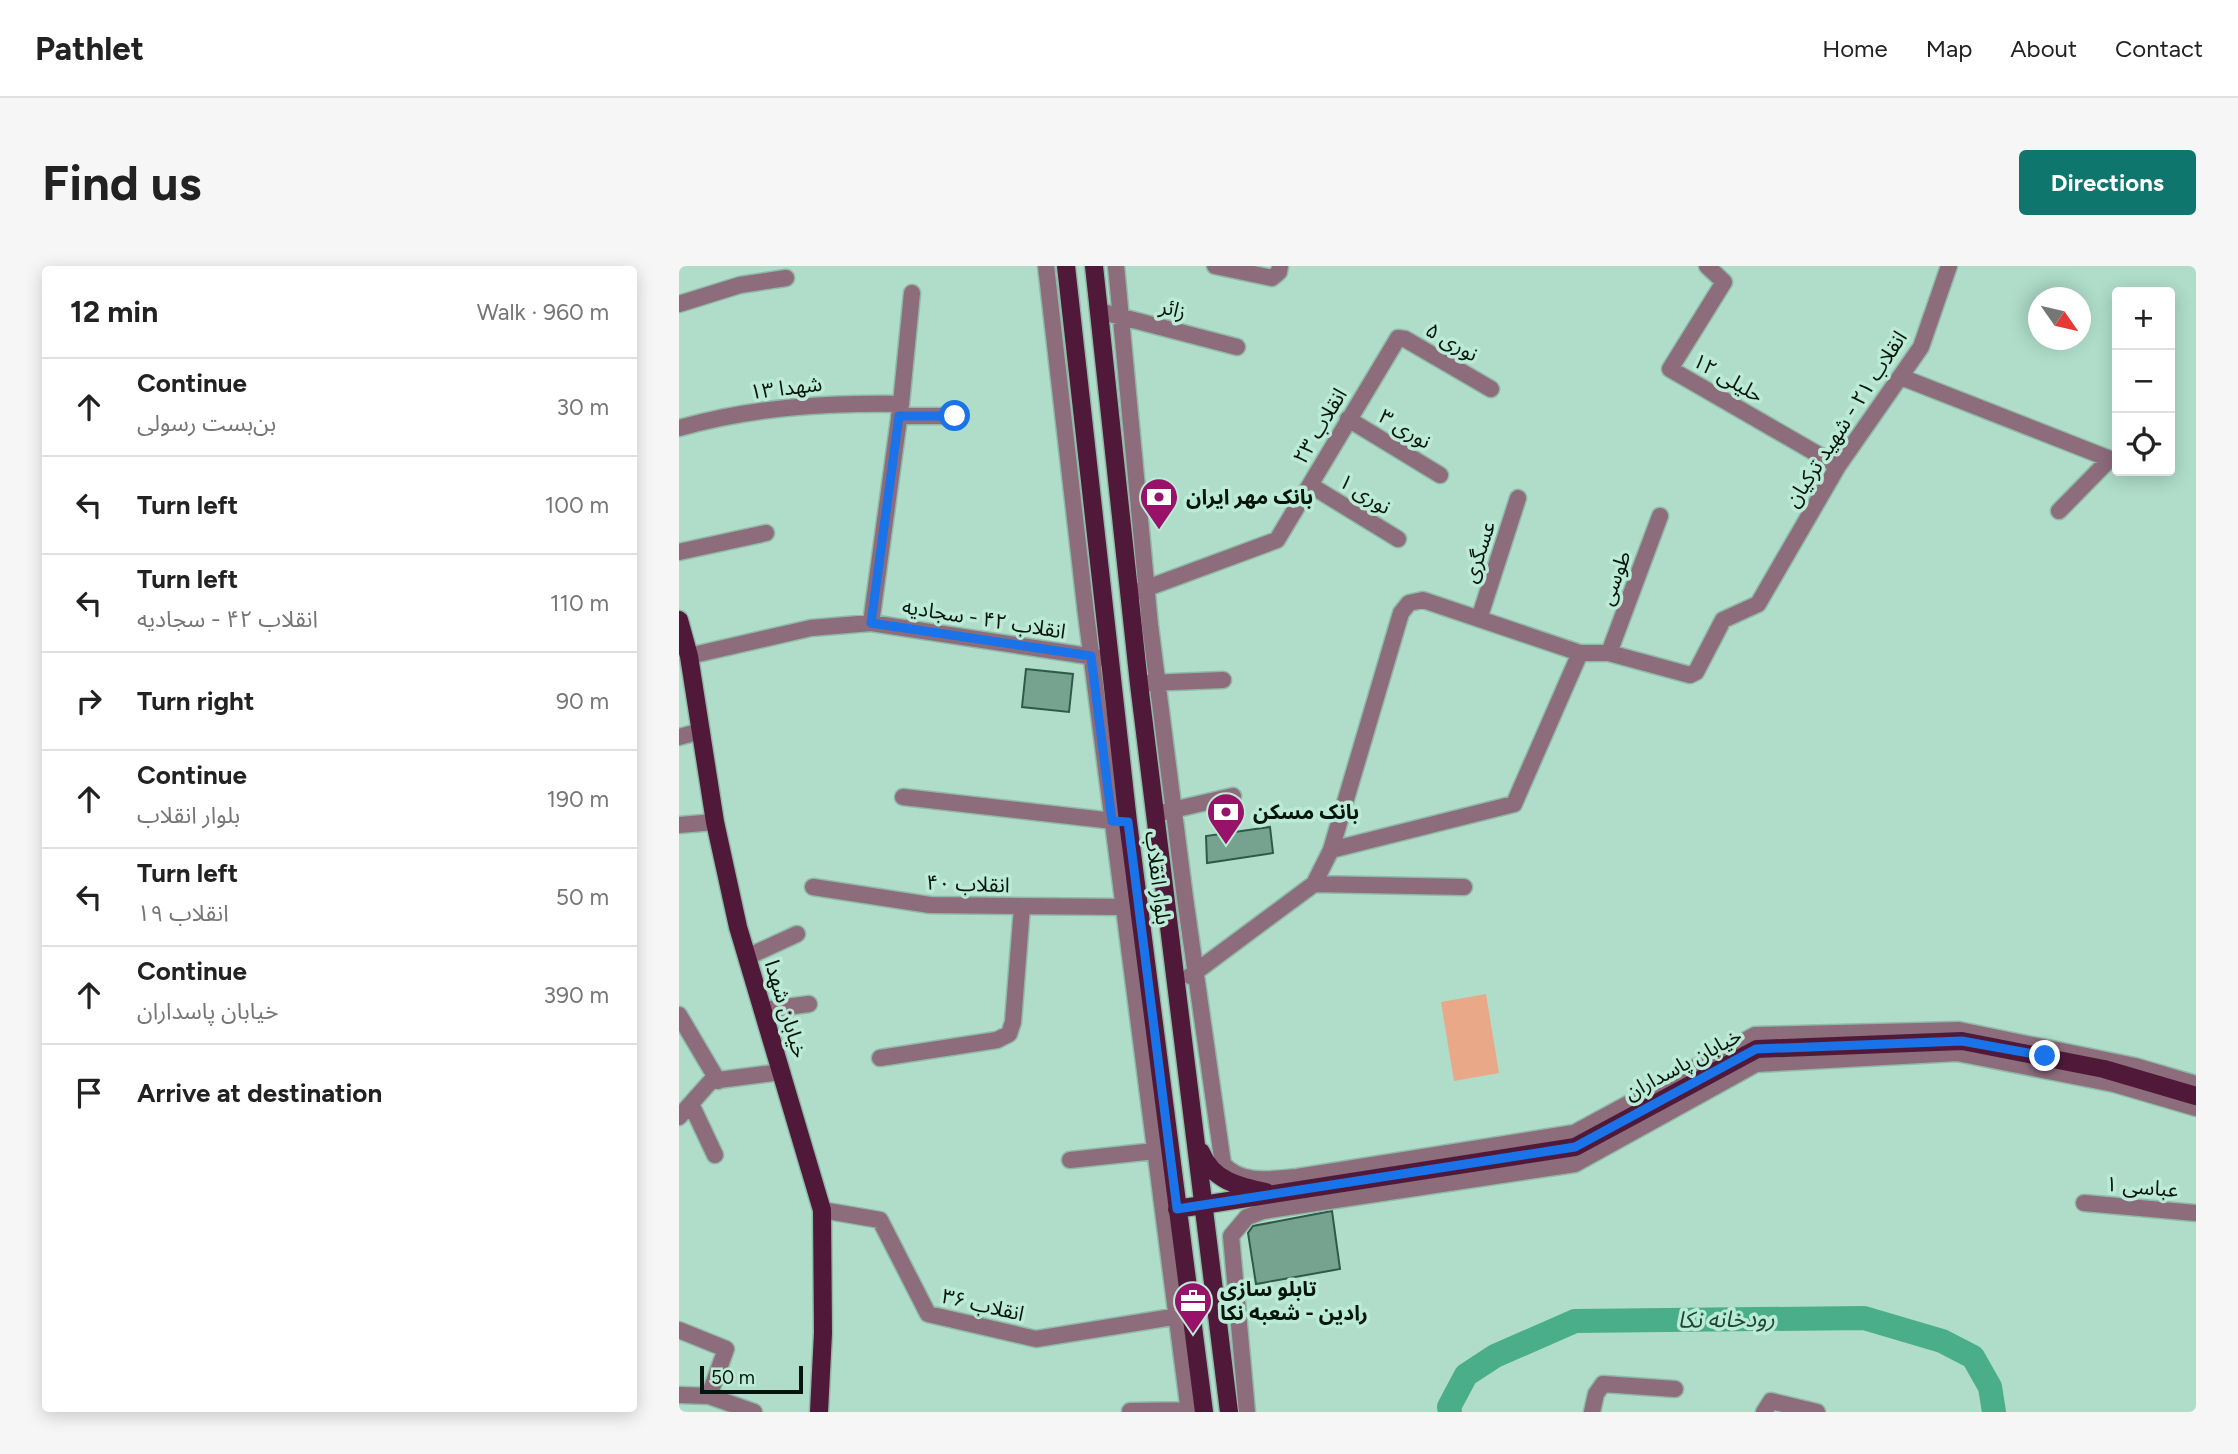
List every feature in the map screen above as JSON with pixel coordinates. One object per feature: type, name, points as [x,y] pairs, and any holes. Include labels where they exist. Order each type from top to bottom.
[{"type":"main road","name":"بلوار انقلاب","points":[[1066,266],[1082,405],[1100,658],[1162,1150],[1177,1209],[1184,1315],[1197,1411]]},
{"type":"main road","name":"بلوار انقلاب","points":[[1094,266],[1109,399],[1138,591],[1139,684],[1206,1206],[1229,1412]]},
{"type":"main road","points":[[1082,405],[1094,393],[1109,399]]},
{"type":"main road","name":"خیابان شهدا","points":[[679,620],[689,656],[715,822],[747,957],[822,1210],[823,1333],[819,1412]]},
{"type":"main road","name":"خیابان پاسداران","points":[[1177,1209],[1575,1147],[1756,1049],[1962,1041],[2103,1069],[2196,1096]]},
{"type":"main road","points":[[1198,1144],[1210,1168],[1230,1183],[1279,1194]]},
{"type":"street","points":[[1046,266],[1100,658]]},
{"type":"street","points":[[1116,266],[1138,591],[1157,683],[1223,1164],[1240,1176],[1262,1179],[1297,1177],[1574,1133],[1755,1035],[1959,1030],[2135,1066],[2196,1084]]},
{"type":"street","points":[[1215,266],[1272,278],[1279,272],[1280,266]]},
{"type":"street","name":"حلیلی ۱۲","points":[[1707,266],[1724,282],[1670,369],[1838,466]]},
{"type":"street","name":"انقلاب ۲۱ - شهید ترکیان","points":[[1331,850],[1401,612],[1409,603],[1423,600],[1580,653],[1609,653],[1690,675],[1696,672],[1723,620],[1758,604],[1838,466],[1921,346],[1949,266]]},
{"type":"street","points":[[679,304],[740,285],[786,278]]},
{"type":"street","points":[[871,623],[900,410],[912,293]]},
{"type":"street","name":"زائر","points":[[1099,312],[1237,347]]},
{"type":"street","name":"نوری ۵","points":[[1394,344],[1398,338],[1405,339],[1491,389]]},
{"type":"street","name":"انقلاب ۲۳","points":[[1138,591],[1277,540],[1394,344]]},
{"type":"street","points":[[1901,377],[2110,459],[2059,511]]},
{"type":"street","name":"شهدا ۱۳","points":[[679,428],[710,419],[823,403],[955,416]]},
{"type":"street","name":"نوری ۳","points":[[1348,419],[1440,475]]},
{"type":"street","name":"نوری ۱","points":[[1310,485],[1398,539]]},
{"type":"street","name":"عسگری","points":[[1479,619],[1518,498]]},
{"type":"street","name":"طوسی","points":[[1609,653],[1660,516]]},
{"type":"street","points":[[679,552],[766,533]]},
{"type":"street","name":"انقلاب ۴۲ - سجادیه","points":[[689,656],[811,628],[871,623],[1100,658]]},
{"type":"street","points":[[1177,986],[1314,884],[1331,850],[1514,804],[1580,653]]},
{"type":"street","points":[[1139,684],[1223,680]]},
{"type":"street","points":[[679,737],[701,731]]},
{"type":"street","points":[[1155,814],[1234,796]]},
{"type":"street","points":[[903,797],[1120,821],[1123,907],[1162,1150],[1184,1315]]},
{"type":"street","points":[[679,825],[715,822]]},
{"type":"street","points":[[1314,884],[1465,887]]},
{"type":"street","name":"انقلاب ۴۰","points":[[813,887],[930,905],[1123,907]]},
{"type":"street","points":[[880,1058],[997,1040],[1009,1034],[1013,1022],[1022,907]]},
{"type":"street","points":[[747,957],[797,934]]},
{"type":"street","points":[[763,1010],[809,1004]]},
{"type":"street","points":[[679,1015],[719,1081]]},
{"type":"street","points":[[1247,1412],[1231,1236],[1247,1217],[1263,1211],[1575,1164],[1756,1063],[1957,1053],[2114,1084],[2196,1108]]},
{"type":"street","points":[[679,1117],[711,1082],[781,1072]]},
{"type":"street","points":[[691,1104],[715,1155]]},
{"type":"street","points":[[1070,1160],[1162,1150]]},
{"type":"street","name":"عباسی ۱","points":[[2084,1203],[2196,1213]]},
{"type":"street","name":"انقلاب ۳۶","points":[[822,1210],[880,1220],[928,1314],[1036,1339],[1184,1315]]},
{"type":"street","points":[[679,1330],[726,1349],[709,1396]]},
{"type":"street","points":[[1592,1412],[1596,1394],[1603,1384],[1675,1389]]},
{"type":"street","points":[[679,1395],[709,1396],[736,1408],[754,1412]]},
{"type":"street","points":[[1764,1412],[1771,1402],[1817,1412]]},
{"type":"street","points":[[1130,1411],[1197,1411]]},
{"type":"shaded area","points":[[1486,994],[1499,1073],[1454,1081],[1441,1002]]},
{"type":"building","points":[[1026,669],[1073,674],[1069,712],[1022,707]]},
{"type":"building","points":[[1270,827],[1273,853],[1207,863],[1206,836]]},
{"type":"building","points":[[1332,1211],[1340,1269],[1256,1284],[1248,1233],[1253,1226]]},
{"type":"waterway","name":"رودخانه نکا","points":[[1450,1412],[1449,1407],[1466,1375],[1495,1356],[1575,1321],[1864,1318],[1942,1341],[1973,1357],[1990,1387],[1994,1412]]},
{"type":"place","name":"بانک مهر ایران","points":[[1159,531]]},
{"type":"place","name":"بانک مسکن","points":[[1226,846]]},
{"type":"place","name":"تابلو سازی رادین - شعبه نکا","points":[[1193,1335]]},
{"type":"route","points":[[955,416],[899,416],[871,623],[1091,656],[1112,821],[1128,822],[1177,1209],[1575,1147],[1756,1049],[1962,1041],[2045,1056]]}]
